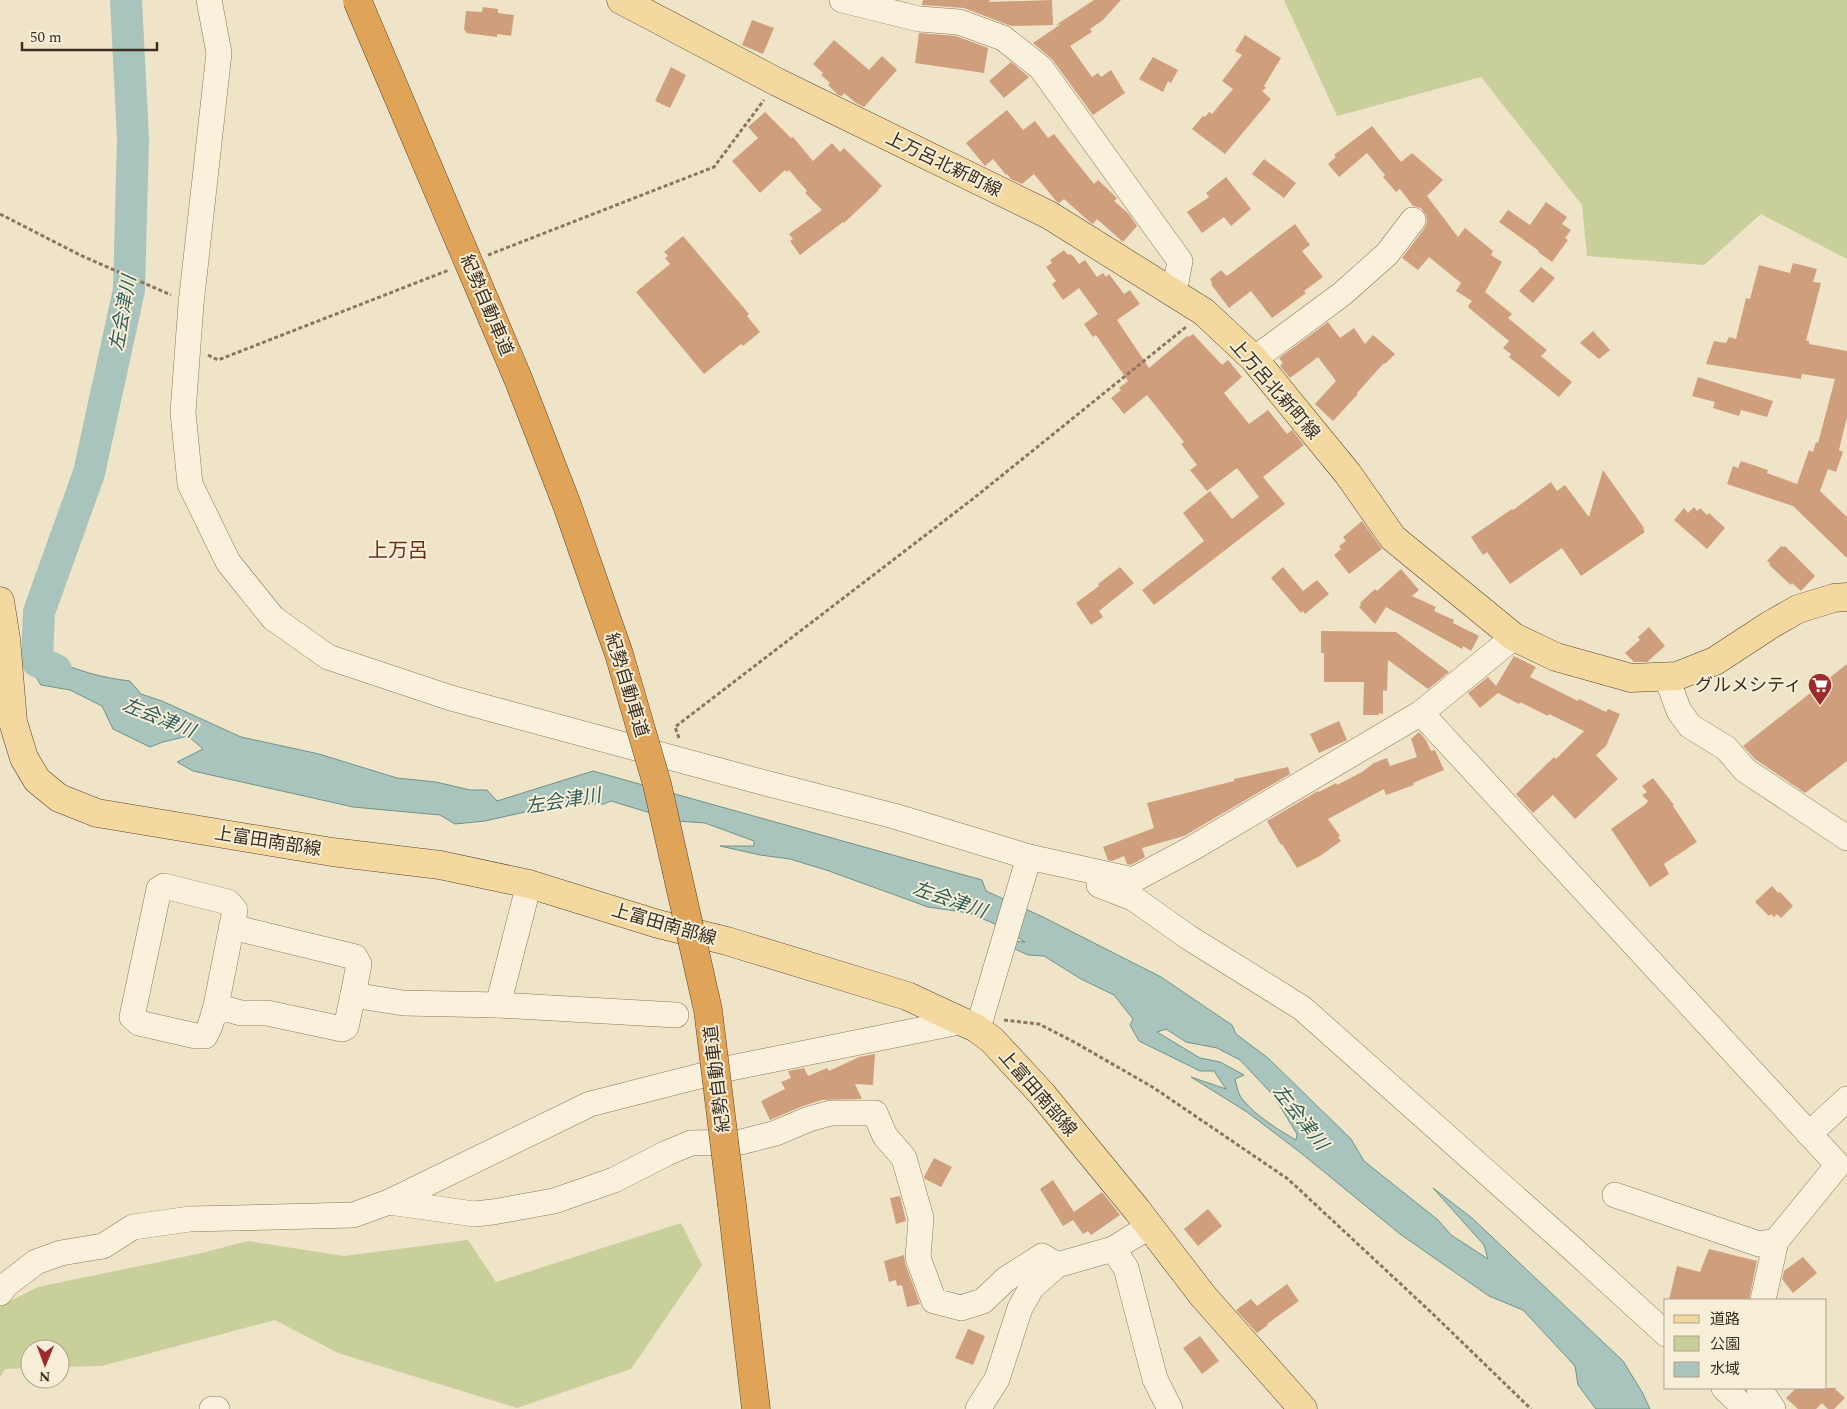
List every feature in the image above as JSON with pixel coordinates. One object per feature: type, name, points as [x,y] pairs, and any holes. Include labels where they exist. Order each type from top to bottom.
[{"type":"highway","name":"紀勢自動車道","points":[[357,0],[519,381],[567,504],[618,654],[657,784],[708,1010],[756,1409]]},
{"type":"main road","name":"上万呂北新町線","points":[[621,0],[777,82],[1049,215],[1204,312],[1254,359],[1348,474],[1393,538],[1514,637],[1556,657],[1631,678],[1677,676],[1715,661],[1798,609],[1834,598],[1847,597]]},
{"type":"main road","name":"上富田南部線","points":[[0,601],[13,722],[24,758],[36,780],[59,798],[96,813],[332,852],[440,865],[529,884],[658,924],[727,941],[976,1018],[992,1040],[1042,1094],[1150,1226],[1203,1296],[1303,1409]]},
{"type":"street","points":[[209,0],[219,53],[191,304],[183,412],[190,484],[228,562],[273,618],[328,657],[451,698],[745,778],[894,816],[1027,865],[1133,898],[1188,937],[1302,1008],[1567,1243],[1664,1332]]},
{"type":"street","points":[[842,0],[920,19],[959,22],[1002,38],[1041,68],[1180,261],[1174,293]]},
{"type":"street","points":[[1254,359],[1350,287],[1387,254],[1413,220]]},
{"type":"street","points":[[1027,865],[1133,880],[1191,849],[1421,713],[1514,637]]},
{"type":"street","points":[[1666,676],[1679,711],[1690,726],[1726,748],[1744,770],[1847,838]]},
{"type":"street","points":[[1421,713],[1838,1165],[1776,1241],[1762,1299]]},
{"type":"street","points":[[0,1293],[36,1262],[61,1253],[104,1246],[133,1227],[190,1220],[353,1214],[389,1202],[590,1104],[731,1068],[976,1018],[1027,865]]},
{"type":"street","points":[[498,1005],[529,884]]},
{"type":"street","points":[[164,886],[228,902],[235,910],[216,1006],[210,1026],[204,1036],[196,1036],[139,1023],[132,1017],[158,889],[164,886]]},
{"type":"street","points":[[216,1006],[241,1013],[267,1013],[342,1028],[346,1026],[354,995],[359,964],[355,958],[232,928]]},
{"type":"street","points":[[354,995],[403,1003],[498,1005],[676,1016]]},
{"type":"street","points":[[1809,1134],[1847,1099]]},
{"type":"street","points":[[389,1202],[474,1214],[554,1201],[614,1180],[691,1143],[741,1142],[776,1133],[809,1119],[831,1113],[875,1113],[885,1136],[904,1158],[921,1218],[918,1258],[934,1301],[961,1308],[983,1301],[1006,1279],[1042,1256],[1057,1266]]},
{"type":"street","points":[[1615,1196],[1759,1244],[1776,1241]]},
{"type":"street","points":[[978,1409],[997,1379],[1020,1308],[1032,1287],[1057,1266],[1112,1249],[1150,1226]]},
{"type":"street","points":[[1112,1249],[1126,1268],[1155,1379],[1170,1409]]},
{"type":"street","points":[[1725,1389],[1746,1409]]},
{"type":"street","points":[[1760,1389],[1773,1409]]},
{"type":"street","points":[[212,1409],[217,1409]]},
{"type":"path","points":[[0,214],[80,254],[173,296]]},
{"type":"path","points":[[680,740],[675,727],[974,498],[1204,312]]},
{"type":"path","points":[[976,1018],[1039,1024],[1154,1088],[1288,1179],[1434,1315],[1531,1409]]},
{"type":"green space","points":[[1284,0],[1847,0],[1847,259],[1761,214],[1704,265],[1587,256],[1582,205],[1481,77],[1337,116]]},
{"type":"green space","points":[[681,1223],[702,1265],[631,1369],[517,1408],[338,1353],[275,1320],[102,1366],[70,1367],[70,1339],[20,1339],[20,1368],[5,1369],[0,1377],[0,1306],[38,1287],[202,1253],[248,1241],[344,1256],[468,1240],[496,1282]]},
{"type":"water","points":[[44,622],[45,644],[49,657],[88,673],[130,681],[141,694],[162,701],[241,737],[319,754],[397,778],[436,782],[470,790],[487,790],[497,801],[593,771],[982,880],[986,891],[1043,917],[1161,977],[1232,1025],[1236,1034],[1268,1058],[1351,1139],[1364,1161],[1438,1220],[1451,1235],[1488,1259],[1484,1245],[1433,1188],[1472,1218],[1623,1361],[1650,1409],[1596,1409],[1578,1385],[1575,1366],[1523,1310],[1489,1296],[1400,1234],[1301,1153],[1247,1112],[1191,1077],[1226,1089],[1214,1071],[1200,1071],[1139,1041],[1130,1025],[1133,1019],[1114,995],[1081,979],[1044,956],[1028,955],[995,940],[1025,942],[995,924],[969,913],[928,907],[790,859],[760,855],[720,846],[754,846],[754,841],[705,823],[677,821],[611,801],[604,804],[565,803],[485,821],[455,824],[440,815],[353,807],[193,771],[177,762],[203,749],[188,736],[150,747],[113,729],[102,706],[70,690],[41,685],[28,665]],"holes":[[[1166,1029],[1186,1042],[1217,1048],[1240,1060],[1273,1095],[1297,1134],[1296,1140],[1261,1117],[1242,1099],[1235,1079],[1244,1075],[1220,1062],[1200,1058],[1157,1032]]]},
{"type":"building","points":[[923,0],[990,0],[989,2],[1052,0],[1053,25],[1011,26],[964,8],[922,5]]},
{"type":"building","points":[[1094,0],[1121,0],[1103,20],[1090,29],[1092,32],[1070,46],[1092,77],[1098,73],[1101,77],[1111,70],[1125,93],[1093,115],[1052,59],[1033,43]]},
{"type":"building","points":[[483,7],[498,9],[498,13],[514,15],[511,36],[497,34],[497,37],[466,33],[464,30],[466,11],[482,12]]},
{"type":"building","points":[[752,20],[774,28],[763,54],[742,45]]},
{"type":"building","points":[[919,33],[956,36],[988,48],[984,73],[915,63]]},
{"type":"building","points":[[1245,35],[1281,58],[1264,86],[1266,88],[1262,91],[1271,99],[1225,154],[1192,129],[1203,116],[1205,117],[1209,112],[1212,114],[1233,89],[1222,81],[1242,55],[1235,51]]},
{"type":"building","points":[[834,40],[869,70],[882,56],[897,70],[864,107],[844,93],[842,96],[838,95],[828,85],[830,83],[821,75],[823,73],[813,64]]},
{"type":"building","points":[[1153,57],[1178,70],[1171,83],[1168,81],[1163,92],[1139,79]]},
{"type":"building","points":[[1011,62],[1029,77],[1004,98],[989,81]]},
{"type":"building","points":[[671,67],[686,75],[670,108],[655,101]]},
{"type":"building","points":[[1007,110],[1023,130],[1035,121],[1048,138],[1054,134],[1094,184],[1098,180],[1117,198],[1114,201],[1128,213],[1137,226],[1123,242],[1097,219],[1093,224],[1064,199],[1059,203],[1056,201],[1034,174],[1022,184],[1006,175],[993,159],[985,166],[966,143]]},
{"type":"building","points":[[765,112],[791,138],[793,137],[813,161],[832,143],[840,152],[844,148],[882,186],[844,223],[800,255],[790,241],[793,239],[789,234],[822,210],[805,193],[807,191],[789,170],[787,172],[785,170],[760,193],[732,161],[758,138],[748,127]]},
{"type":"building","points":[[1372,126],[1401,162],[1412,153],[1443,180],[1427,196],[1458,237],[1465,228],[1493,251],[1491,255],[1502,262],[1485,292],[1512,314],[1508,318],[1547,350],[1541,356],[1572,382],[1559,397],[1509,357],[1511,354],[1503,348],[1509,341],[1469,308],[1468,306],[1472,301],[1456,291],[1461,283],[1429,257],[1418,270],[1402,258],[1424,229],[1427,222],[1426,215],[1421,208],[1413,206],[1400,189],[1396,192],[1367,153],[1339,177],[1328,164],[1336,157],[1334,155]]},
{"type":"building","points":[[1264,159],[1296,183],[1284,198],[1252,174]]},
{"type":"building","points":[[1226,177],[1251,209],[1231,226],[1224,217],[1202,233],[1187,212],[1209,197],[1206,193]]},
{"type":"building","points":[[1546,202],[1567,217],[1562,224],[1571,230],[1565,238],[1568,240],[1552,262],[1499,222],[1508,210],[1530,225]]},
{"type":"building","points":[[1295,224],[1310,245],[1302,251],[1323,277],[1304,291],[1306,293],[1272,318],[1251,291],[1229,308],[1211,284],[1210,279],[1221,270],[1227,276]]},
{"type":"building","points":[[683,236],[749,314],[747,316],[760,332],[743,346],[741,344],[704,374],[636,292],[670,264],[665,258],[668,256],[664,252]]},
{"type":"building","points":[[1064,250],[1068,255],[1070,254],[1074,257],[1079,264],[1085,260],[1097,277],[1103,273],[1106,277],[1109,274],[1124,294],[1130,290],[1140,304],[1117,320],[1149,368],[1187,336],[1189,337],[1193,334],[1222,365],[1228,360],[1242,377],[1224,393],[1249,424],[1268,410],[1287,434],[1292,430],[1304,445],[1263,477],[1285,504],[1154,605],[1142,590],[1204,541],[1183,513],[1210,491],[1232,519],[1259,497],[1237,468],[1207,491],[1190,470],[1197,465],[1181,444],[1184,442],[1147,395],[1124,414],[1111,398],[1128,381],[1096,335],[1093,337],[1084,324],[1098,314],[1079,288],[1063,300],[1052,284],[1056,281],[1046,267],[1052,263],[1050,260]]},
{"type":"building","points":[[1793,263],[1817,269],[1813,282],[1821,283],[1806,341],[1809,341],[1809,344],[1847,351],[1847,417],[1839,450],[1843,452],[1836,472],[1828,469],[1820,491],[1847,517],[1847,558],[1793,506],[1727,484],[1733,466],[1738,468],[1741,461],[1768,470],[1767,473],[1797,484],[1809,450],[1813,452],[1816,442],[1818,443],[1835,379],[1802,374],[1801,379],[1706,364],[1714,341],[1726,343],[1729,337],[1736,339],[1746,298],[1750,299],[1759,265],[1790,273]]},
{"type":"building","points":[[1541,267],[1555,278],[1533,303],[1519,291]]},
{"type":"building","points":[[1328,322],[1340,338],[1354,328],[1365,344],[1373,335],[1395,354],[1384,363],[1333,421],[1315,404],[1336,381],[1318,357],[1290,378],[1280,366],[1283,363],[1279,358]]},
{"type":"building","points":[[1593,331],[1610,350],[1599,359],[1580,343]]},
{"type":"building","points":[[1698,377],[1773,401],[1767,417],[1741,410],[1739,416],[1713,408],[1715,402],[1692,396]]},
{"type":"building","points":[[1603,470],[1645,532],[1581,576],[1562,548],[1510,584],[1487,552],[1483,555],[1471,537],[1513,510],[1551,482],[1557,491],[1565,485],[1589,517]]},
{"type":"building","points":[[1694,507],[1697,511],[1700,508],[1707,515],[1709,513],[1725,528],[1707,549],[1674,520],[1684,508],[1688,513]]},
{"type":"building","points":[[1362,521],[1382,549],[1349,574],[1334,555],[1341,549],[1339,546],[1346,541],[1343,537]]},
{"type":"building","points":[[1781,546],[1785,546],[1815,576],[1801,591],[1792,583],[1791,585],[1767,561]]},
{"type":"building","points":[[1120,567],[1134,583],[1099,611],[1103,617],[1091,625],[1076,603]]},
{"type":"building","points":[[1283,567],[1303,591],[1317,580],[1329,594],[1305,614],[1303,611],[1301,613],[1271,578]]},
{"type":"building","points":[[1401,569],[1419,590],[1412,596],[1436,607],[1434,611],[1454,620],[1453,623],[1479,636],[1471,651],[1463,646],[1462,649],[1386,607],[1375,624],[1359,607],[1360,603],[1375,589],[1377,591]]},
{"type":"building","points":[[1649,627],[1665,646],[1647,662],[1634,662],[1625,653],[1640,640],[1638,637]]},
{"type":"building","points":[[1321,631],[1396,632],[1449,672],[1428,689],[1388,660],[1387,691],[1383,690],[1383,714],[1363,715],[1364,682],[1324,682],[1324,653],[1321,653]]},
{"type":"building","points":[[1514,656],[1536,667],[1530,677],[1578,701],[1579,699],[1606,712],[1608,709],[1620,714],[1606,746],[1596,755],[1618,779],[1575,819],[1553,795],[1533,813],[1516,794],[1554,757],[1556,759],[1584,731],[1549,714],[1548,716],[1520,702],[1519,704],[1498,693],[1480,708],[1468,693],[1488,677],[1496,686]]},
{"type":"building","name":"グルメシティ","points":[[1847,664],[1847,761],[1805,793],[1755,759],[1743,746]]},
{"type":"building","points":[[1339,721],[1347,740],[1319,753],[1310,734]]},
{"type":"building","points":[[1419,732],[1426,740],[1431,751],[1435,750],[1444,770],[1413,783],[1414,785],[1386,795],[1384,789],[1328,819],[1340,836],[1338,837],[1341,841],[1320,856],[1297,868],[1267,821],[1318,791],[1336,783],[1337,785],[1362,772],[1374,763],[1387,758],[1390,766],[1417,757],[1411,739]]},
{"type":"building","points":[[1288,767],[1290,774],[1184,836],[1142,848],[1145,857],[1131,865],[1127,864],[1124,856],[1112,861],[1108,860],[1103,847],[1154,828],[1147,803],[1234,781],[1234,779]]},
{"type":"building","points":[[1653,778],[1674,805],[1697,842],[1664,864],[1669,874],[1650,887],[1611,829],[1646,804],[1648,801],[1642,795],[1647,792],[1642,786]]},
{"type":"building","points":[[1772,886],[1793,906],[1781,918],[1777,914],[1774,917],[1771,914],[1769,916],[1755,902]]},
{"type":"building","points":[[875,1054],[873,1085],[855,1084],[862,1099],[822,1100],[770,1120],[761,1101],[785,1089],[781,1082],[791,1078],[788,1071],[804,1068],[808,1076],[827,1068],[829,1071],[859,1057]]},
{"type":"building","points":[[934,1158],[952,1167],[941,1187],[924,1177]]},
{"type":"building","points":[[1053,1180],[1074,1212],[1102,1192],[1120,1215],[1091,1235],[1088,1231],[1083,1234],[1073,1220],[1063,1226],[1040,1189]]},
{"type":"building","points":[[900,1196],[906,1221],[896,1224],[890,1198]]},
{"type":"building","points":[[1208,1209],[1222,1226],[1198,1246],[1184,1229]]},
{"type":"building","points":[[1709,1249],[1757,1261],[1749,1299],[1669,1299],[1677,1266],[1700,1272]]},
{"type":"building","points":[[904,1255],[905,1263],[920,1304],[907,1307],[902,1285],[897,1286],[896,1280],[889,1282],[884,1261]]},
{"type":"building","points":[[1803,1257],[1817,1273],[1793,1293],[1782,1279],[1784,1271]]},
{"type":"building","points":[[1287,1284],[1299,1301],[1257,1333],[1236,1310],[1251,1299],[1257,1306]]},
{"type":"building","points":[[968,1329],[985,1336],[973,1365],[955,1358]]},
{"type":"building","points":[[1200,1336],[1219,1361],[1202,1374],[1183,1348]]},
{"type":"building","points":[[1837,1388],[1835,1389],[1845,1398],[1834,1409],[1828,1409],[1822,1403],[1816,1409],[1798,1409],[1786,1398],[1795,1389]]},
{"type":"waterway","name":"左会津川","points":[[56,670],[37,661],[39,612],[89,473],[129,290],[133,138],[126,0]]},
{"type":"place","name":"グルメシティ","points":[[1820,706]]},
{"type":"district","name":"上万呂","points":[[398,550]]}]
